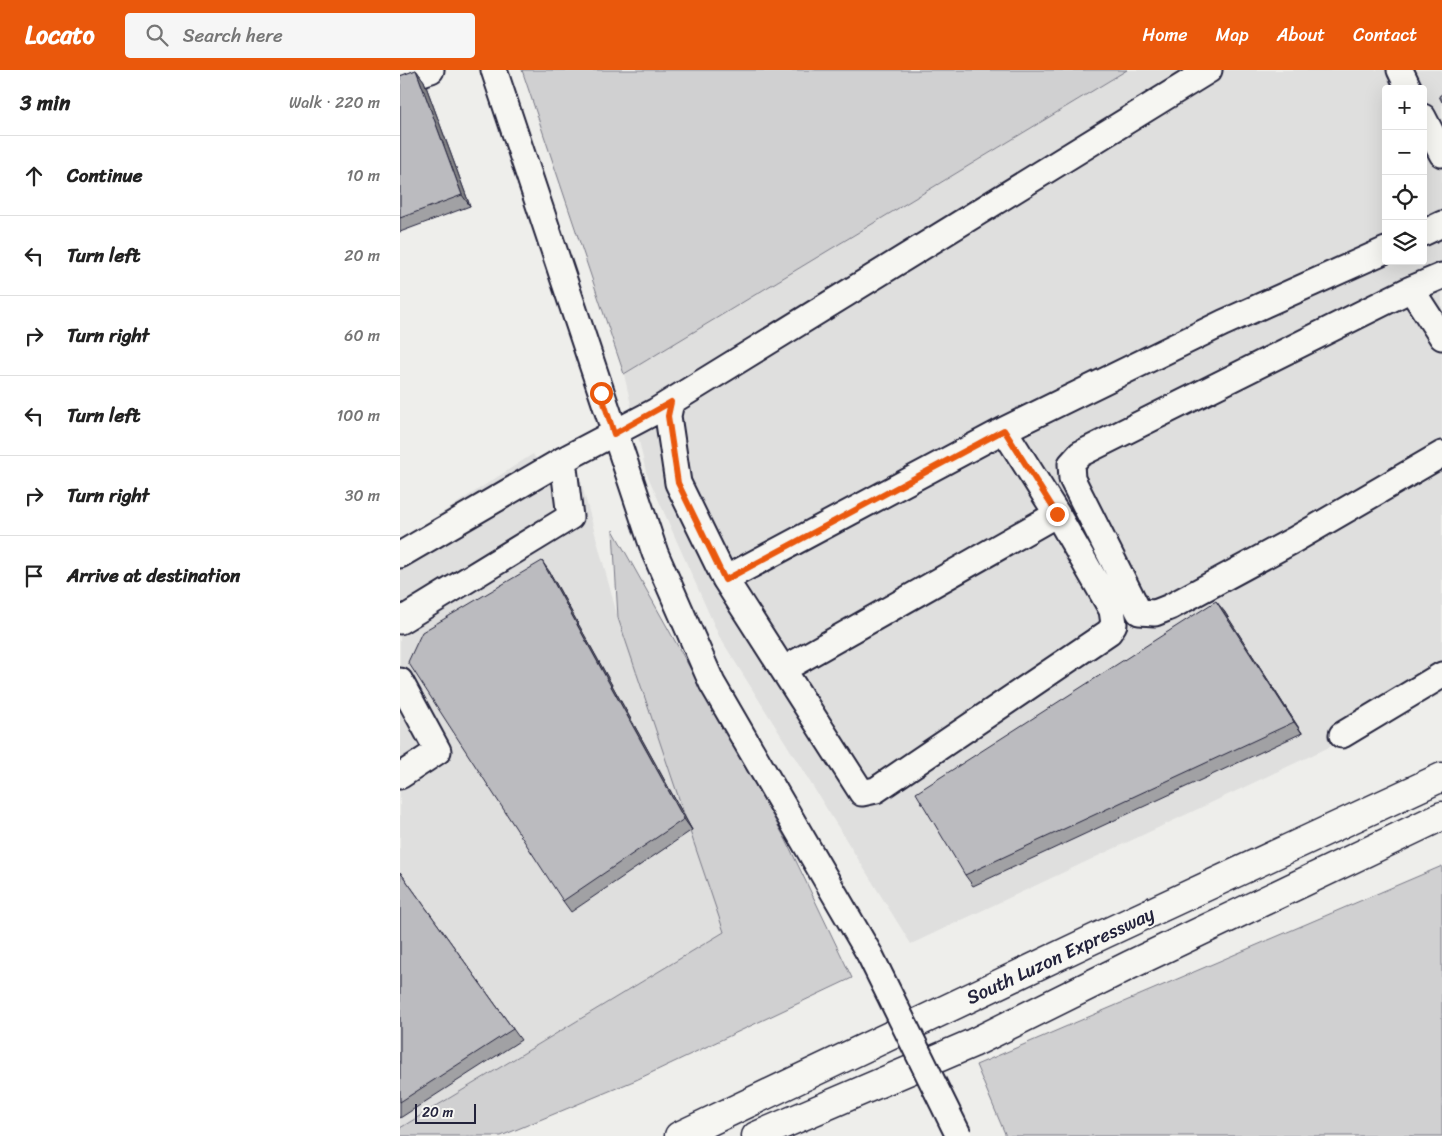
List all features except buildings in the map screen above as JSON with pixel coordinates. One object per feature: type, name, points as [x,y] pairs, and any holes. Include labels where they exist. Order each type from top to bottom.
[{"type":"highway","name":"South Luzon Expressway","points":[[679,1136],[1111,931],[1442,777]]},
{"type":"highway","name":"South Luzon Expressway","points":[[756,1136],[973,1043],[1442,816]]},
{"type":"street","points":[[400,80],[431,70]]},
{"type":"street","points":[[494,70],[655,554],[712,683],[870,954],[959,1136]]},
{"type":"street","points":[[400,555],[563,460],[671,402],[1209,70]]},
{"type":"street","points":[[1400,70],[1407,85]]},
{"type":"street","points":[[1427,125],[1442,154]]},
{"type":"street","points":[[1427,231],[1442,224]]},
{"type":"street","points":[[725,580],[1004,430],[1223,323],[1382,252]]},
{"type":"street","points":[[1442,276],[1411,289],[1080,454],[1071,464],[1072,478],[1139,612],[1154,613],[1170,607],[1294,540],[1442,454]]},
{"type":"street","points":[[1411,289],[1442,337]]},
{"type":"street","points":[[671,402],[668,416],[678,483],[725,580],[862,793],[876,790],[1109,632],[1114,624],[1112,610],[1057,514],[1004,430]]},
{"type":"street","points":[[400,621],[570,517],[563,460]]},
{"type":"street","points":[[784,669],[1057,514]]},
{"type":"street","points":[[1342,735],[1442,675]]},
{"type":"street","points":[[400,681],[438,751],[400,776]]},
{"type":"shaded area","points":[[522,70],[1127,70],[624,374]]},
{"type":"shaded area","points":[[1127,70],[1442,70],[1442,694],[911,944],[719,636],[646,472],[624,374]]},
{"type":"shaded area","points":[[533,454],[549,480],[574,456],[618,618],[692,830],[724,932],[400,1128],[400,540]]},
{"type":"shaded area","points":[[613,530],[786,840],[852,978],[636,1080],[501,1136],[400,1136],[400,1128],[724,932],[618,618]]},
{"type":"shaded area","points":[[1442,866],[1442,1136],[1006,1136],[976,1065]]},
{"type":"route","points":[[601,393],[614,434],[671,402],[668,416],[678,483],[725,580],[1004,430],[1057,514]]}]
